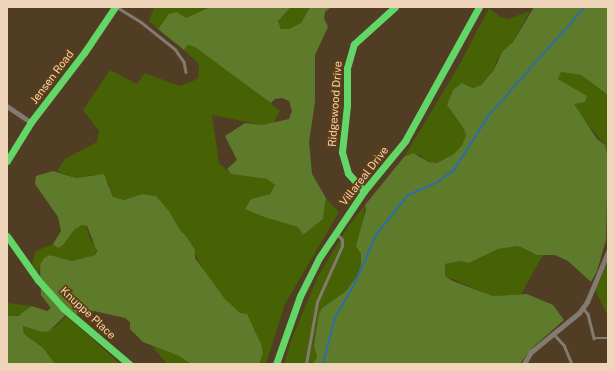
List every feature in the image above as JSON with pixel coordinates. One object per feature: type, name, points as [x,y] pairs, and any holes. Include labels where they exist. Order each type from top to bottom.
[{"type":"street","name":"Jensen Road","points":[[7,161],[31,122],[84,53],[116,7]]},
{"type":"street","name":"Ridgewood Drive","points":[[364,191],[348,173],[342,152],[347,105],[347,68],[354,44],[363,34],[395,7]]},
{"type":"street","name":"Villareal Drive","points":[[276,364],[300,296],[319,258],[364,191],[405,141],[479,7]]},
{"type":"street","points":[[7,106],[31,122]]},
{"type":"street","name":"Knuppe Place","points":[[7,236],[38,280],[63,308],[129,364]]},
{"type":"street","points":[[524,364],[531,352],[583,308],[608,252]]},
{"type":"lane","points":[[116,7],[142,22],[175,49],[184,62],[186,72]]},
{"type":"lane","points":[[306,364],[317,302],[342,246],[342,240],[336,233]]},
{"type":"lane","points":[[583,308],[588,314],[594,338],[608,338]]},
{"type":"lane","points":[[554,334],[564,345],[572,364]]},
{"type":"green space","points":[[154,7],[210,7],[186,18],[177,12],[162,23],[158,29],[149,21]]},
{"type":"green space","points":[[210,7],[291,7],[278,21],[281,29],[289,29],[301,23],[310,7],[331,7],[325,12],[324,18],[328,27],[315,55],[315,102],[309,142],[312,174],[326,198],[323,219],[303,235],[298,227],[264,217],[245,209],[251,199],[270,194],[275,185],[267,179],[231,174],[227,169],[237,160],[225,136],[245,123],[262,125],[289,119],[292,111],[289,101],[282,98],[275,99],[271,103],[195,47],[188,45],[184,50],[158,29],[169,14],[177,12],[186,18]]},
{"type":"green space","points":[[291,7],[310,7],[301,23],[289,29],[281,29],[278,21]]},
{"type":"green space","points":[[534,7],[608,7],[608,95],[581,75],[561,72],[558,79],[587,96],[585,102],[574,104],[597,139],[605,145],[608,159],[606,240],[597,271],[591,282],[568,261],[555,255],[537,255],[518,246],[498,249],[469,263],[460,261],[445,264],[445,276],[453,281],[493,296],[527,294],[553,305],[564,320],[531,349],[520,364],[313,364],[317,357],[314,346],[319,314],[322,308],[346,291],[357,276],[361,265],[361,254],[356,246],[366,210],[365,205],[404,157],[413,153],[429,162],[437,163],[454,154],[462,145],[466,135],[464,129],[447,105],[453,90],[462,83],[473,88],[481,85],[494,70],[502,52],[513,42]]},
{"type":"green space","points":[[489,8],[500,17],[508,19],[530,11],[513,42],[497,60],[494,70],[481,85],[473,88],[468,85],[453,90],[447,105],[464,129],[466,135],[462,145],[455,154],[437,163],[429,162],[420,155],[404,157],[458,67]]},
{"type":"green space","points":[[188,45],[195,47],[258,92],[280,111],[273,124],[262,125],[212,115],[219,163],[231,174],[267,179],[275,185],[270,194],[251,199],[245,209],[264,217],[299,227],[303,235],[323,219],[326,198],[339,212],[285,304],[266,364],[259,364],[263,353],[255,330],[225,299],[205,273],[186,236],[180,230],[169,211],[155,196],[142,194],[124,200],[113,197],[108,181],[93,175],[76,178],[57,171],[65,159],[97,142],[99,131],[83,110],[110,70],[137,84],[145,73],[179,86],[198,78],[199,64],[184,50]]},
{"type":"green space","points":[[561,72],[581,75],[608,95],[608,159],[605,145],[578,113],[558,79]]},
{"type":"green space","points":[[53,171],[76,178],[104,174],[113,197],[124,200],[142,194],[156,196],[169,211],[180,230],[186,236],[195,250],[195,258],[225,299],[240,313],[247,314],[261,344],[263,353],[259,364],[191,364],[179,356],[143,342],[130,329],[130,322],[125,318],[94,311],[76,314],[71,310],[49,331],[42,332],[23,326],[24,334],[43,348],[55,364],[7,364],[7,316],[18,316],[32,306],[47,311],[51,308],[41,295],[40,265],[44,258],[50,255],[72,261],[95,255],[97,251],[87,226],[82,225],[74,230],[63,245],[58,248],[53,244],[61,231],[58,217],[35,184],[36,176]]},
{"type":"green space","points":[[365,205],[361,265],[357,276],[346,291],[322,308],[314,346],[317,358],[313,364],[284,364],[292,338],[318,276],[349,225]]},
{"type":"green space","points":[[82,225],[86,226],[91,241],[97,246],[95,255],[72,261],[50,255],[40,265],[39,274],[32,264],[36,251],[53,244],[58,248],[63,245],[74,230]]},
{"type":"green space","points":[[518,246],[529,252],[543,255],[521,294],[493,296],[445,276],[445,264],[460,261],[469,263],[498,249]]},
{"type":"green space","points":[[608,262],[608,316],[595,290]]},
{"type":"green space","points":[[7,303],[32,306],[25,313],[10,317],[7,316]]},
{"type":"green space","points":[[67,316],[120,364],[55,364],[24,334],[23,326],[42,332],[55,327]]},
{"type":"green space","points":[[152,346],[179,356],[191,364],[167,364]]},
{"type":"waterway","points":[[323,364],[335,318],[356,281],[376,235],[408,195],[438,182],[454,170],[489,115],[585,7]]},
{"type":"traffic: fast","points":[[7,161],[31,122],[84,53],[115,7]]},
{"type":"traffic: fast","points":[[364,191],[348,173],[342,152],[347,105],[347,68],[354,44],[395,7]]},
{"type":"traffic: fast","points":[[276,364],[300,296],[319,258],[364,191],[405,141],[479,7]]},
{"type":"traffic: fast","points":[[7,236],[38,280],[63,308],[129,364]]}]
